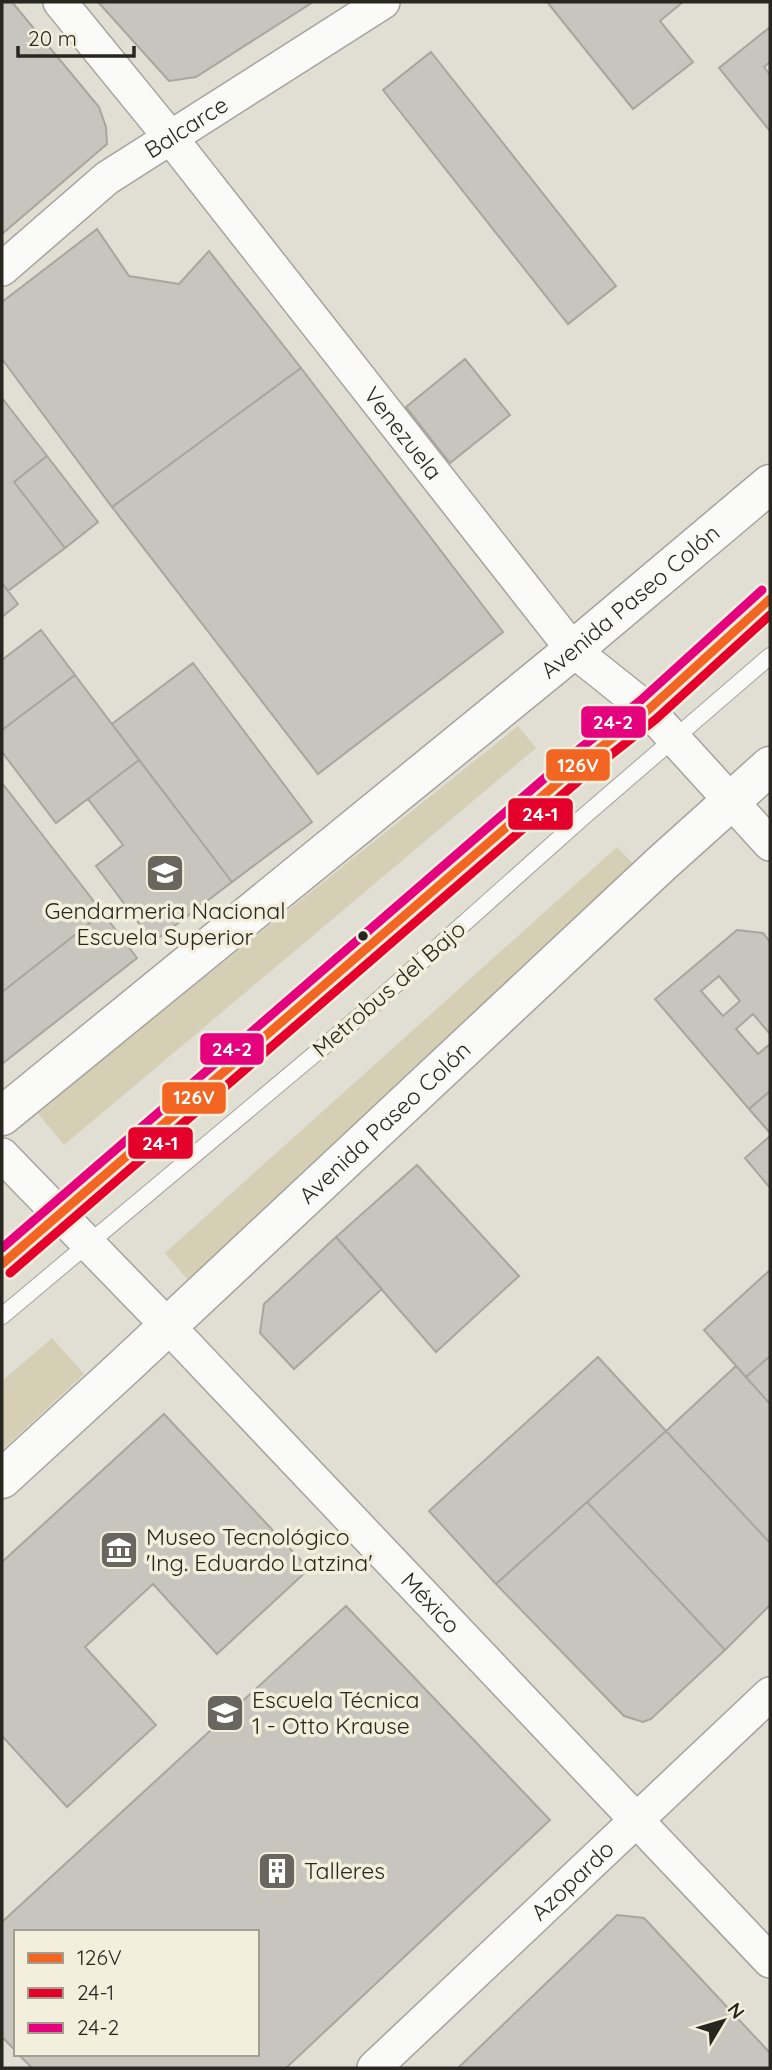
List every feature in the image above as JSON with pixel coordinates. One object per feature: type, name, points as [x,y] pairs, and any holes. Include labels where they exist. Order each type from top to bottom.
[{"type":"main road","name":"Avenida Paseo Colón","points":[[2,1116],[573,650],[770,484]]},
{"type":"main road","name":"Avenida Paseo Colón","points":[[2,1479],[661,864],[770,766]]},
{"type":"street","name":"Venezuela","points":[[60,2],[170,137],[573,650],[648,710],[770,844]]},
{"type":"street","name":"Balcarce","points":[[2,269],[107,178],[383,2]]},
{"type":"street","name":"México","points":[[2,1155],[169,1326],[770,1961]]},
{"type":"street","name":"Azopardo","points":[[374,2068],[770,1694]]},
{"type":"lane","name":"Metrobus del Bajo","points":[[2,1264],[576,767],[648,710],[770,599]]},
{"type":"lane","name":"Metrobus del Bajo","points":[[2,1316],[366,1011],[582,818],[770,656]]},
{"type":"shaded area","points":[[518,726],[536,748],[64,1145],[37,1112]]},
{"type":"shaded area","points":[[617,847],[636,867],[188,1280],[165,1253]]},
{"type":"shaded area","points":[[52,1338],[84,1374],[2,1450],[2,1381]]},
{"type":"building","points":[[2,2],[12,2],[99,107],[106,127],[107,144],[2,234]]},
{"type":"building","points":[[98,2],[313,2],[196,77],[169,81]]},
{"type":"building","points":[[547,2],[683,2],[660,21],[693,62],[633,109]]},
{"type":"building","points":[[770,27],[770,62],[764,67],[770,75],[770,131],[719,68]]},
{"type":"building","points":[[431,52],[616,286],[568,324],[383,90]]},
{"type":"building","points":[[97,229],[129,276],[179,284],[209,251],[301,368],[112,507],[2,359],[2,302]]},
{"type":"building","points":[[465,359],[510,415],[450,463],[406,407]]},
{"type":"building","points":[[301,368],[503,632],[318,774],[112,507]]},
{"type":"building","points":[[2,398],[47,456],[14,482],[65,548],[8,591],[2,583]]},
{"type":"building","points":[[47,456],[98,522],[65,548],[14,482]]},
{"type":"building","points":[[2,583],[18,604],[2,617]]},
{"type":"building","points":[[41,630],[75,675],[2,730],[2,660]]},
{"type":"building","points":[[193,663],[312,822],[232,882],[112,724]]},
{"type":"building","points":[[75,675],[139,760],[56,823],[2,752],[2,730]]},
{"type":"building","points":[[139,760],[232,882],[153,942],[96,866],[123,845],[88,799]]},
{"type":"building","points":[[2,783],[103,913],[2,992]]},
{"type":"building","points":[[103,913],[137,958],[2,1064],[2,992]]},
{"type":"building","points":[[737,930],[763,933],[770,942],[770,1034],[753,1014],[736,1029],[758,1054],[770,1044],[770,1091],[749,1109],[655,999]],"holes":[[[719,976],[740,1001],[723,1016],[701,991]]]},
{"type":"building","points":[[770,1091],[770,1133],[749,1109]]},
{"type":"building","points":[[770,1136],[770,1188],[745,1158]]},
{"type":"building","points":[[417,1165],[519,1276],[436,1352],[336,1237]]},
{"type":"building","points":[[336,1237],[382,1289],[294,1369],[260,1333],[264,1304]]},
{"type":"building","points":[[770,1270],[770,1356],[746,1377],[704,1330]]},
{"type":"building","points":[[770,1356],[770,1404],[746,1377]]},
{"type":"building","points":[[598,1357],[666,1431],[496,1584],[429,1511]]},
{"type":"building","points":[[736,1366],[770,1404],[770,1543],[666,1431]]},
{"type":"building","points":[[164,1414],[309,1569],[217,1654],[153,1584],[85,1647],[156,1725],[67,1807],[2,1736],[2,1562]]},
{"type":"building","points":[[666,1431],[770,1543],[770,1605],[725,1650],[587,1502]]},
{"type":"building","points":[[587,1502],[725,1650],[651,1719],[643,1722],[624,1716],[496,1584]]},
{"type":"building","name":"Talleres","points":[[346,1606],[550,1820],[286,2068],[32,2068],[20,2056],[259,2056],[259,1930],[14,1930],[14,2049],[2,2037],[2,1922]]},
{"type":"building","points":[[617,1915],[644,1918],[770,2053],[770,2068],[458,2068]]},
{"type":"transit line","name":"24-2","points":[[2,1248],[568,758],[640,701],[762,590]]},
{"type":"transit line","name":"126V","points":[[2,1264],[576,767],[648,710],[770,599]]},
{"type":"transit line","name":"24-1","points":[[10,1273],[584,776],[656,719],[770,615]]},
{"type":"place","name":"Gendarmeria Nacional Escuela Superior","points":[[165,873]]},
{"type":"place","name":"Museo Tecnológico 'Ing. Eduardo Latzina'","points":[[119,1550]]},
{"type":"place","name":"Escuela Técnica 1 - Otto Krause","points":[[225,1713]]},
{"type":"place","name":"Talleres","points":[[277,1871]]}]
